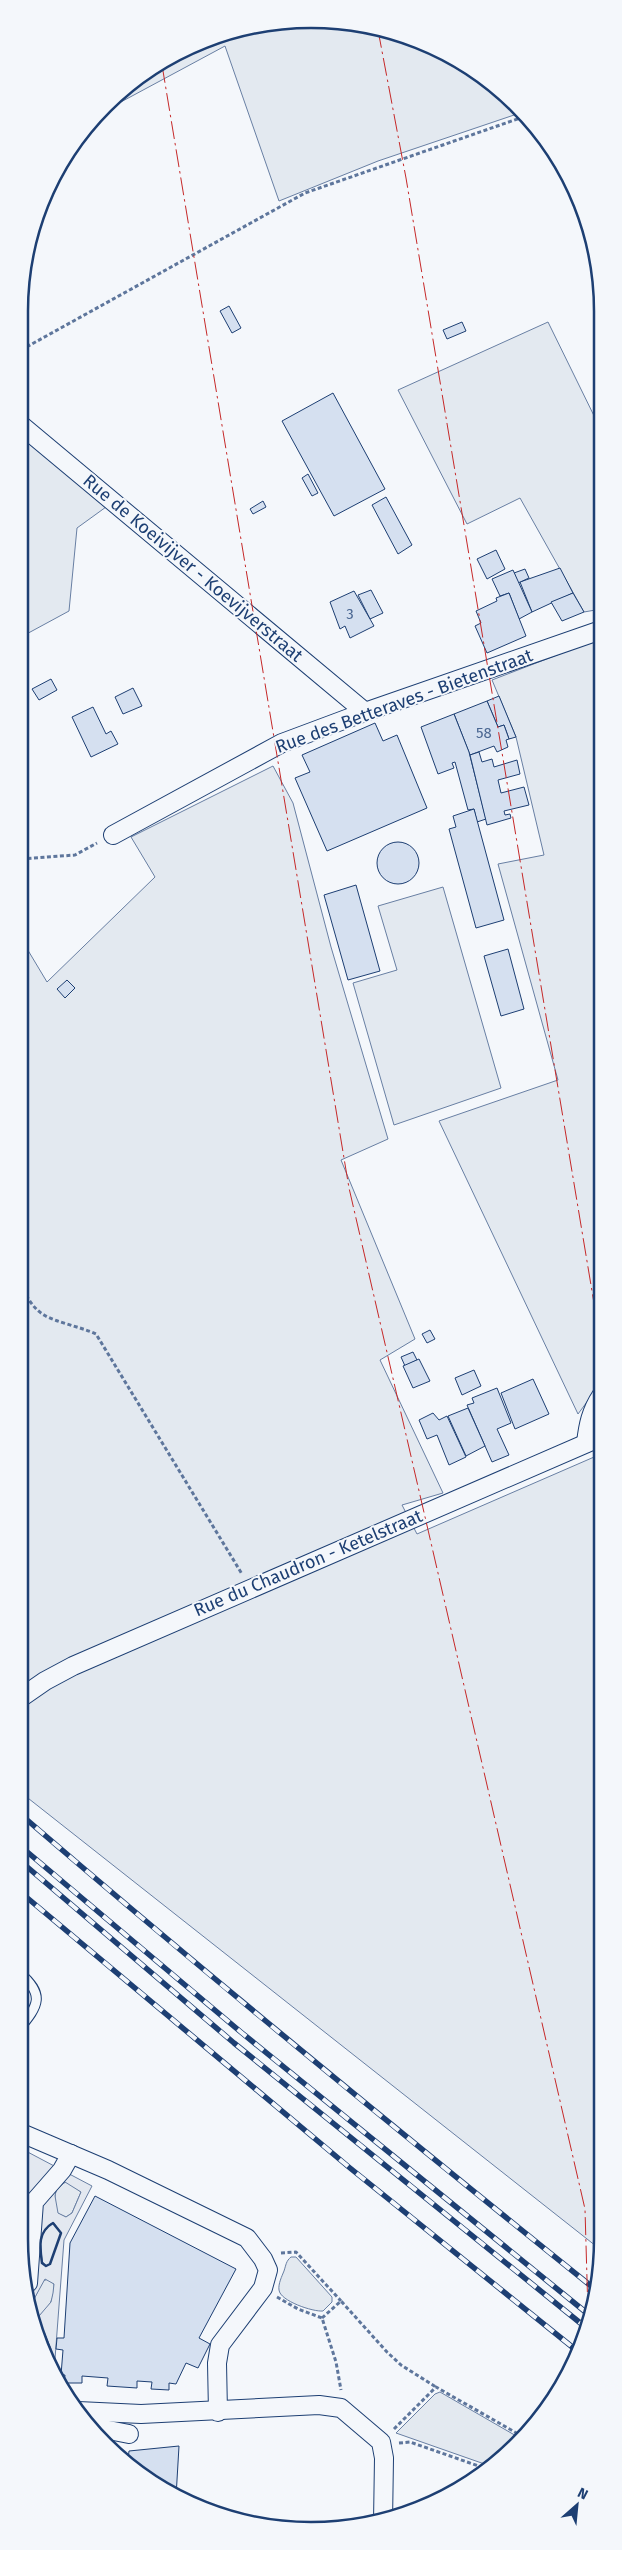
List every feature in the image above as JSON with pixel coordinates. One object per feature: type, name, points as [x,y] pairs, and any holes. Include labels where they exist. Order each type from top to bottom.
[{"type":"street","name":"Rue de Koeivijver - Koevijverstraat","points":[[27,430],[364,712]]},
{"type":"street","name":"Rue des Betteraves - Bietenstraat","points":[[113,835],[282,743],[364,712],[594,632]]},
{"type":"street","points":[[593,1440],[588,1424],[594,1407]]},
{"type":"street","name":"Rue du Chaudron - Ketelstraat","points":[[27,1694],[45,1681],[73,1666],[593,1440]]},
{"type":"street","points":[[27,2135],[247,2238],[263,2259],[268,2270],[264,2288],[220,2345],[217,2364],[218,2412]]},
{"type":"street","points":[[29,2268],[34,2202],[62,2170],[70,2154]]},
{"type":"street","points":[[86,2411],[141,2414],[218,2412],[320,2405],[341,2408],[389,2451],[384,2513]]},
{"type":"street","points":[[103,2431],[122,2437]]},
{"type":"lane","points":[[27,1978],[37,1997],[35,2010],[27,2019]]},
{"type":"path","points":[[27,347],[305,193],[519,119]]},
{"type":"path","points":[[27,858],[75,855],[113,835]]},
{"type":"path","points":[[27,1297],[31,1304],[45,1316],[96,1334],[250,1588]]},
{"type":"path","points":[[263,2259],[285,2251],[296,2252],[387,2352],[402,2365],[436,2387],[517,2433]]},
{"type":"path","points":[[264,2288],[298,2309],[322,2318]]},
{"type":"path","points":[[322,2318],[341,2301]]},
{"type":"path","points":[[322,2318],[336,2362],[342,2396],[341,2408]]},
{"type":"path","points":[[389,2434],[436,2387]]},
{"type":"path","points":[[389,2451],[410,2442],[480,2467]]},
{"type":"shaded area","points":[[330,28],[384,37],[419,49],[469,75],[498,98],[515,115],[378,161],[279,201],[225,46],[119,103],[153,75],[203,49],[238,37],[274,30]]},
{"type":"shaded area","points":[[548,322],[594,416],[594,610],[584,612],[520,498],[467,524],[398,390]]},
{"type":"shaded area","points":[[27,439],[106,507],[77,528],[69,611],[27,634]]},
{"type":"shaded area","points":[[594,641],[594,1392],[578,1414],[439,1121],[558,1080],[498,864],[544,855],[516,737],[492,680]]},
{"type":"shaded area","points":[[273,766],[293,803],[331,947],[388,1139],[341,1160],[415,1339],[380,1360],[443,1493],[402,1505],[417,1534],[594,1457],[594,2244],[27,1797],[27,949],[47,982],[155,877],[131,837]]},
{"type":"shaded area","points":[[443,887],[501,1088],[394,1125],[353,983],[397,970],[378,906]]},
{"type":"shaded area","points":[[27,2152],[92,2186],[64,2240],[55,2360],[38,2316],[51,2302],[54,2284],[45,2279],[34,2299],[27,2239]],"holes":[[[65,2182],[81,2192],[72,2213],[66,2217],[58,2213],[55,2196],[56,2190]],[[54,2223],[61,2233],[50,2264],[46,2266],[42,2263],[40,2238],[50,2224]]]},
{"type":"shaded area","points":[[68,2182],[81,2192],[72,2213],[66,2217],[57,2213],[55,2194],[59,2186]]},
{"type":"shaded area","points":[[54,2223],[61,2233],[50,2264],[46,2266],[42,2261],[40,2238],[50,2224]]},
{"type":"shaded area","points":[[291,2257],[296,2257],[332,2297],[332,2302],[323,2311],[312,2310],[298,2305],[281,2294],[279,2290],[280,2283],[286,2263]]},
{"type":"shaded area","points":[[48,2279],[54,2284],[53,2294],[46,2310],[39,2316],[34,2299],[43,2281]]},
{"type":"shaded area","points":[[440,2392],[515,2435],[484,2464],[396,2433],[435,2394]]},
{"type":"building","points":[[229,306],[241,328],[232,333],[220,311]]},
{"type":"building","points":[[462,322],[466,331],[447,339],[443,330]]},
{"type":"building","points":[[333,393],[385,489],[334,516],[282,421]]},
{"type":"building","points":[[308,474],[318,493],[312,496],[302,478]]},
{"type":"building","points":[[386,497],[412,545],[398,554],[372,505]]},
{"type":"building","points":[[263,501],[266,507],[253,514],[250,509]]},
{"type":"building","points":[[496,550],[505,569],[487,579],[477,559]]},
{"type":"building","points":[[560,568],[573,593],[532,612],[520,582]]},
{"type":"building","points":[[525,569],[529,578],[518,583],[514,573]]},
{"type":"building","points":[[513,570],[532,612],[519,619],[509,593],[500,596],[492,579]]},
{"type":"building","points":[[371,590],[383,613],[370,619],[358,595]]},
{"type":"building","points":[[354,591],[374,626],[350,638],[345,626],[340,629],[330,602]]},
{"type":"building","points":[[509,593],[526,636],[487,653],[475,626],[481,623],[476,611],[497,601],[496,598]]},
{"type":"building","points":[[573,593],[584,612],[562,621],[551,602]]},
{"type":"building","points":[[51,679],[57,690],[39,700],[32,689]]},
{"type":"building","points":[[133,688],[142,706],[123,714],[115,697]]},
{"type":"building","points":[[499,696],[516,737],[509,739],[504,725],[498,727],[487,701]]},
{"type":"building","points":[[487,701],[498,727],[504,725],[509,739],[506,740],[508,747],[497,752],[494,746],[470,755],[454,714]]},
{"type":"building","points":[[93,707],[106,734],[111,731],[118,744],[91,757],[72,717]]},
{"type":"building","points":[[454,714],[469,752],[486,819],[477,822],[474,809],[468,810],[455,762],[452,763],[454,768],[438,774],[421,727]]},
{"type":"building","points":[[375,723],[383,741],[397,735],[427,808],[327,851],[295,778],[310,772],[302,755]]},
{"type":"building","points":[[479,752],[482,762],[492,759],[494,767],[517,760],[520,774],[498,780],[501,793],[524,787],[529,805],[504,811],[505,815],[510,814],[511,818],[487,825],[470,755]]},
{"type":"building","points":[[474,809],[504,920],[476,928],[449,829],[456,827],[453,816]]},
{"type":"building","points":[[394,842],[402,842],[413,848],[419,863],[413,878],[402,884],[394,884],[383,878],[377,867],[377,859],[383,848]]},
{"type":"building","points":[[356,885],[380,971],[348,980],[324,895]]},
{"type":"building","points":[[508,949],[524,1009],[501,1016],[484,956]]},
{"type":"building","points":[[67,980],[75,988],[65,998],[57,989]]},
{"type":"building","points":[[430,1330],[435,1339],[427,1343],[422,1334]]},
{"type":"building","points":[[413,1352],[417,1360],[405,1366],[401,1357]]},
{"type":"building","points":[[419,1359],[430,1381],[413,1388],[403,1366]]},
{"type":"building","points":[[474,1370],[481,1386],[462,1395],[455,1378]]},
{"type":"building","points":[[533,1379],[549,1414],[515,1429],[501,1393]]},
{"type":"building","points":[[497,1388],[511,1423],[497,1429],[509,1455],[492,1462],[467,1405],[474,1403],[472,1398]]},
{"type":"building","points":[[468,1408],[485,1446],[466,1456],[448,1416]]},
{"type":"building","points":[[433,1413],[439,1420],[447,1416],[466,1457],[449,1465],[437,1435],[427,1439],[419,1420]]},
{"type":"building","points":[[95,2196],[236,2269],[199,2338],[210,2344],[198,2368],[186,2363],[176,2384],[169,2383],[169,2390],[151,2389],[152,2382],[137,2381],[137,2388],[107,2386],[108,2378],[82,2376],[82,2383],[66,2383],[65,2375],[61,2373],[63,2350],[56,2349],[57,2338],[64,2338],[70,2243]]},
{"type":"building","points":[[179,2446],[176,2489],[138,2464],[128,2456],[129,2451]]},
{"type":"railway","points":[[27,1820],[306,2054],[590,2285]]},
{"type":"railway","points":[[27,1852],[242,2033],[585,2312]]},
{"type":"railway","points":[[27,1867],[234,2043],[581,2324]]},
{"type":"railway","points":[[27,1898],[350,2168],[573,2347]]},
{"type":"wall","points":[[53,2223],[61,2233],[50,2264],[46,2266],[42,2263],[41,2241],[44,2231],[53,2223]]},
{"type":"wall","points":[[48,2343],[50,2349]]},
{"type":"power","points":[[379,36],[406,178],[594,1303]]},
{"type":"power","points":[[163,69],[349,1188],[585,2209],[588,2300]]}]
